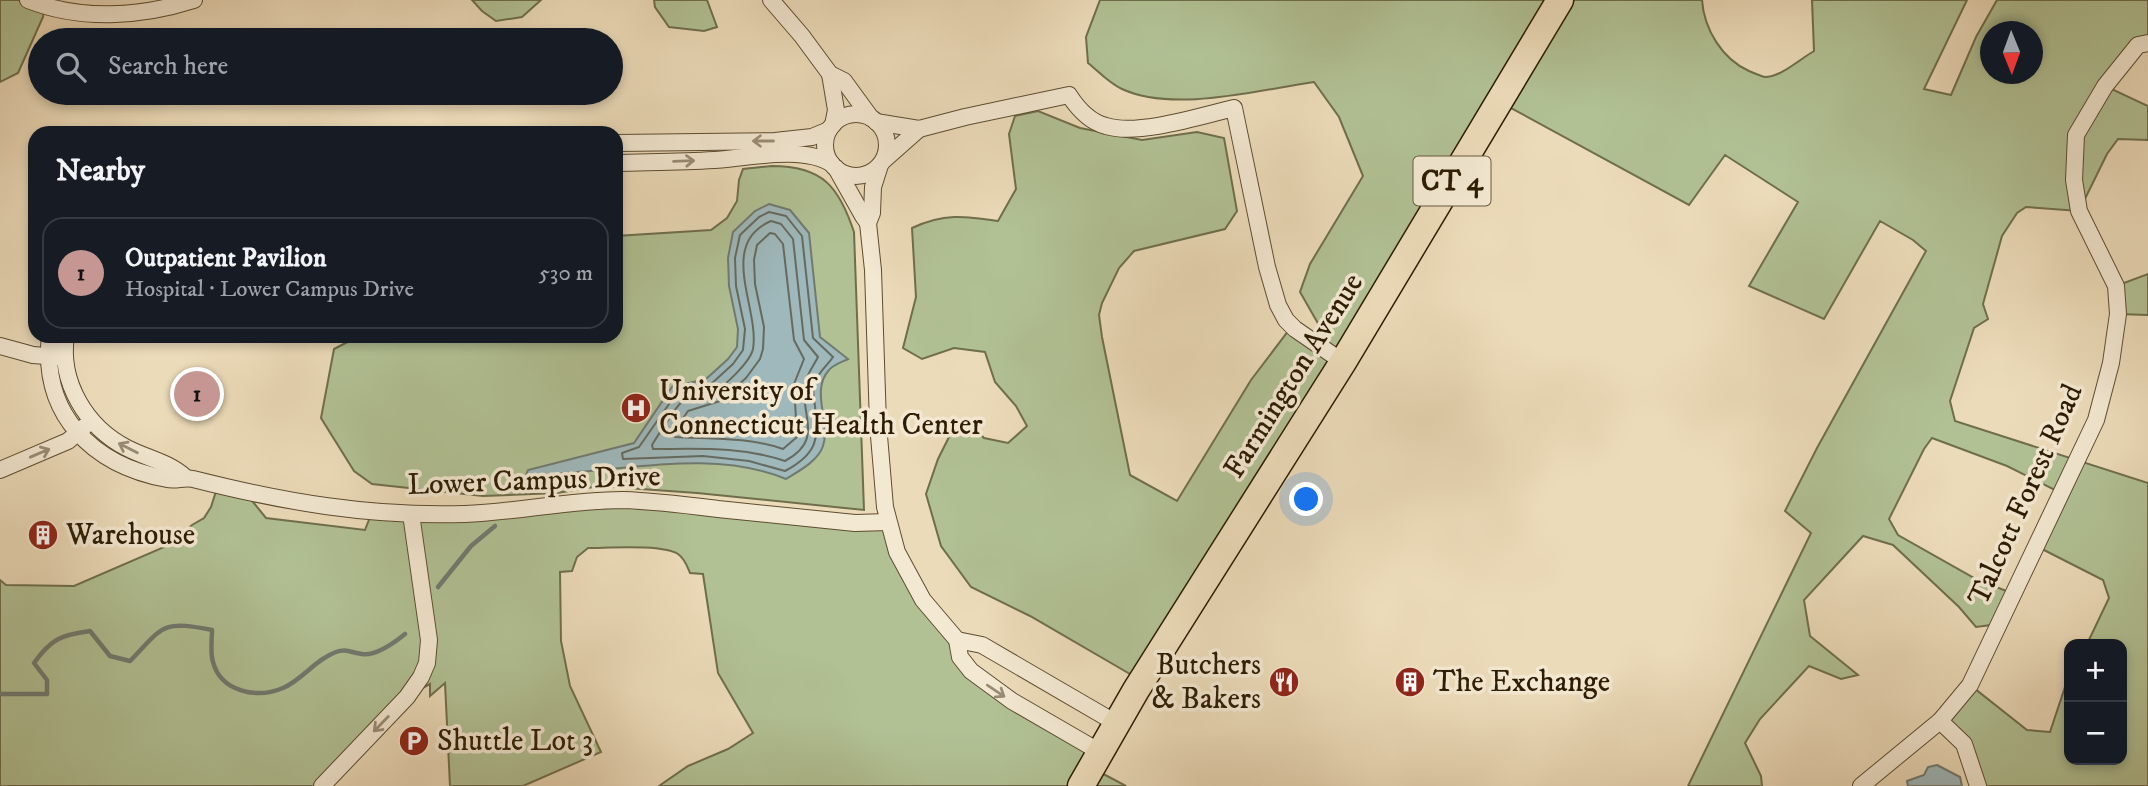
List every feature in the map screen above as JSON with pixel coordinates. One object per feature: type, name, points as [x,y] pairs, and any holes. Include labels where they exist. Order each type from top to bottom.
[{"type":"main road","name":"Farmington Avenue","points":[[1081,786],[1116,723],[1343,362],[1560,0]]},
{"type":"street","points":[[28,0],[68,12],[100,14],[152,10],[194,0]]},
{"type":"street","points":[[771,0],[797,29],[830,74],[836,110],[826,148],[869,223]]},
{"type":"street","name":"Talcott Forest Road","points":[[1861,786],[1940,721],[1970,685],[2096,420],[2111,363],[2118,314],[2116,286],[2079,211],[2074,180],[2076,135],[2105,86],[2138,45],[2148,43]]},
{"type":"street","points":[[830,74],[844,81],[886,137],[887,149],[873,187],[869,223],[879,454],[888,522],[897,552],[918,592],[957,639],[982,645],[1116,723]]},
{"type":"street","points":[[623,163],[782,155],[815,157],[847,174],[859,176],[870,172],[919,130],[956,119],[1069,95],[1091,119],[1106,126],[1124,129],[1146,127],[1234,108],[1267,267],[1278,305],[1286,320],[1300,333],[1343,362]]},
{"type":"street","points":[[623,143],[796,139],[819,135],[848,116],[860,115],[919,130]]},
{"type":"street","points":[[714,160],[715,140]]},
{"type":"street","points":[[52,343],[56,357]]},
{"type":"street","points":[[56,357],[63,343]]},
{"type":"street","points":[[0,346],[56,357]]},
{"type":"street","name":"Lower Campus Drive","points":[[56,357],[81,405],[92,420],[118,443],[173,468],[185,477],[312,506],[411,514],[468,514],[576,502],[621,500],[855,523],[888,522]]},
{"type":"street","name":"Lower Campus Drive","points":[[56,357],[55,399],[65,418],[78,433],[96,449],[128,466],[170,480],[185,477]]},
{"type":"street","points":[[0,470],[60,444],[92,420]]},
{"type":"street","points":[[322,786],[407,697],[424,672],[429,656],[429,640],[411,514]]},
{"type":"street","points":[[957,639],[962,661],[984,683],[1100,752]]},
{"type":"street","points":[[1940,721],[1964,744],[1978,786]]},
{"type":"green space","points":[[0,0],[29,0],[44,6],[38,28],[28,28],[28,51],[18,73],[0,82]]},
{"type":"green space","points":[[472,0],[541,0],[522,17],[496,21]]},
{"type":"green space","points":[[654,0],[707,0],[717,27],[704,31],[669,27],[655,7]]},
{"type":"green space","points":[[1100,0],[1702,0],[1706,22],[1723,51],[1739,66],[1765,77],[1784,71],[1814,51],[1812,0],[1967,0],[1924,89],[1951,95],[1980,30],[1980,84],[2043,84],[2043,21],[1985,21],[1997,0],[2148,0],[2148,43],[2138,45],[2105,86],[2148,106],[2148,140],[2118,139],[2107,154],[2079,211],[2026,207],[2017,213],[2002,236],[1983,304],[1988,319],[1974,328],[1950,401],[1955,421],[2148,483],[2148,786],[1978,786],[1964,744],[1940,721],[1970,685],[2027,730],[2050,732],[2064,690],[2064,765],[2127,765],[2127,639],[2089,639],[2109,598],[2103,580],[2036,546],[2061,493],[2007,466],[1932,438],[1889,519],[1898,535],[1976,579],[2014,594],[1999,624],[1976,627],[1959,607],[1893,545],[1863,536],[1804,600],[1810,636],[1858,675],[1841,679],[1809,666],[1760,719],[1745,743],[1761,776],[1762,786],[1688,786],[1811,533],[1785,511],[1926,251],[1913,240],[1880,221],[1824,319],[1749,286],[1798,202],[1725,155],[1689,205],[1500,102],[1343,362],[1142,681],[1030,616],[971,587],[941,546],[926,494],[938,459],[954,427],[967,421],[984,438],[1008,443],[1027,426],[1016,406],[995,382],[985,352],[954,348],[922,359],[903,348],[916,297],[912,228],[934,220],[954,217],[998,221],[1016,189],[1009,134],[1015,116],[1038,111],[1080,128],[1142,140],[1197,132],[1224,138],[1237,211],[1225,229],[1134,251],[1119,268],[1102,303],[1099,315],[1102,337],[1130,475],[1177,501],[1251,380],[1292,326],[1340,362],[1300,292],[1310,264],[1363,176],[1339,117],[1314,82],[1216,98],[1166,99],[1143,96],[1122,89],[1088,63],[1086,37]]},
{"type":"green space","points":[[790,167],[816,175],[835,191],[854,232],[864,510],[599,486],[557,493],[483,496],[372,484],[354,471],[321,418],[334,349],[346,343],[623,343],[623,236],[711,230],[727,218],[737,201],[743,169]]},
{"type":"green space","points":[[2148,274],[2148,315],[2118,314],[2116,286]]},
{"type":"green space","points":[[217,488],[249,497],[266,518],[365,530],[372,512],[586,501],[887,525],[967,669],[1100,752],[1092,768],[1126,786],[659,786],[688,766],[728,749],[753,733],[718,673],[703,574],[690,573],[678,554],[660,549],[634,547],[588,548],[577,557],[572,571],[560,572],[561,641],[570,686],[601,752],[523,786],[450,786],[445,683],[430,696],[430,684],[413,693],[323,786],[0,786],[0,580],[6,585],[74,586],[169,545],[204,518]]},
{"type":"water","points":[[769,204],[790,210],[809,233],[820,337],[848,359],[831,368],[821,387],[825,437],[817,456],[786,479],[741,467],[694,463],[560,474],[522,485],[528,470],[634,443],[672,387],[706,379],[728,359],[737,347],[738,329],[729,286],[728,258],[733,232],[755,211]]},
{"type":"water","points":[[1937,765],[1960,777],[1962,786],[1908,786],[1907,781],[1924,775],[1928,767]]},
{"type":"waterway","points":[[438,587],[471,546],[495,526]]},
{"type":"waterway","points":[[0,694],[47,694],[47,680],[34,663],[46,648],[57,640],[71,634],[90,631],[110,656],[130,661],[157,633],[165,629],[182,626],[212,630],[211,650],[217,672],[232,686],[252,693],[283,688],[336,652],[343,650],[373,653],[405,634]]},
{"type":"place","name":"Outpatient Pavilion","points":[[197,394]]},
{"type":"place","name":"University of Connecticut Health Center","points":[[636,408]]},
{"type":"place","name":"Warehouse","points":[[43,535]]},
{"type":"place","name":"Butchers & Bakers","points":[[1284,682]]},
{"type":"place","name":"The Exchange","points":[[1410,682]]},
{"type":"place","name":"Shuttle Lot 3","points":[[414,741]]}]
